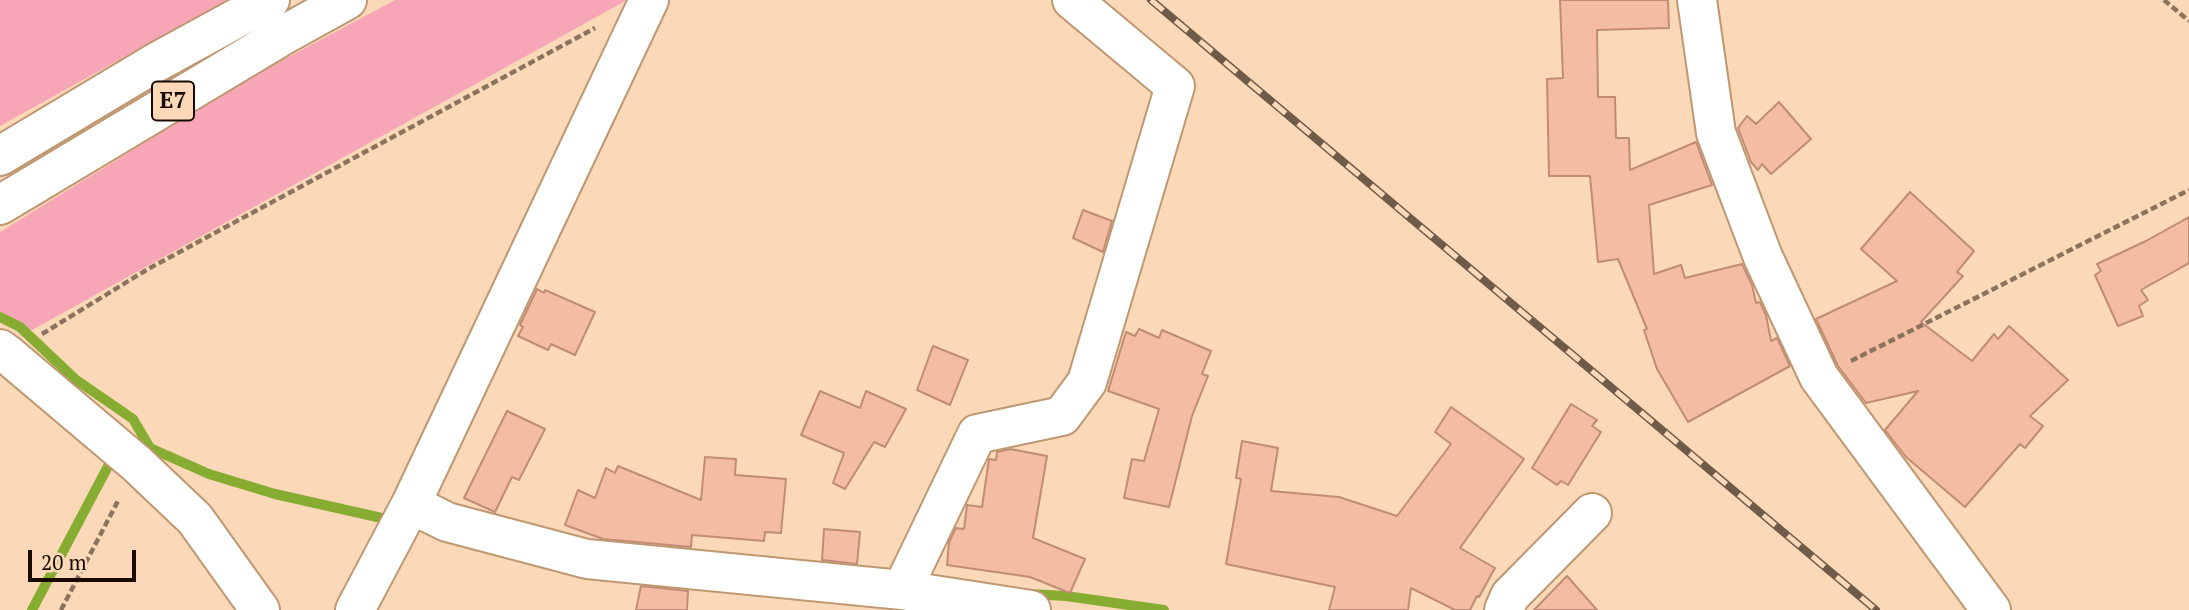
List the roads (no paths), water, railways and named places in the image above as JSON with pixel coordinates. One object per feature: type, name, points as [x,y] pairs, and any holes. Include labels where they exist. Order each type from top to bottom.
[{"type":"main road","name":"E7","points":[[0,156],[155,63],[270,0]]},
{"type":"main road","name":"E7","points":[[0,205],[347,0]]},
{"type":"main road","points":[[355,610],[411,504],[649,0]]},
{"type":"main road","points":[[902,590],[978,434],[1062,416],[1087,382],[1175,86],[1072,0]]},
{"type":"main road","points":[[1697,0],[1716,133],[1763,257],[1819,377],[1991,610]]},
{"type":"main road","points":[[4,352],[137,464],[195,519],[260,610]]},
{"type":"main road","points":[[411,504],[447,522],[586,559],[902,590],[1031,610]]},
{"type":"main road","points":[[1504,610],[1510,596],[1592,513]]},
{"type":"waterway","points":[[0,317],[20,327],[75,379],[133,419],[150,448],[209,474],[275,494],[395,521]]},
{"type":"waterway","points":[[32,610],[114,455]]},
{"type":"waterway","points":[[1028,594],[1066,596],[1164,610]]},
{"type":"railway","points":[[1151,0],[1876,610]]}]
